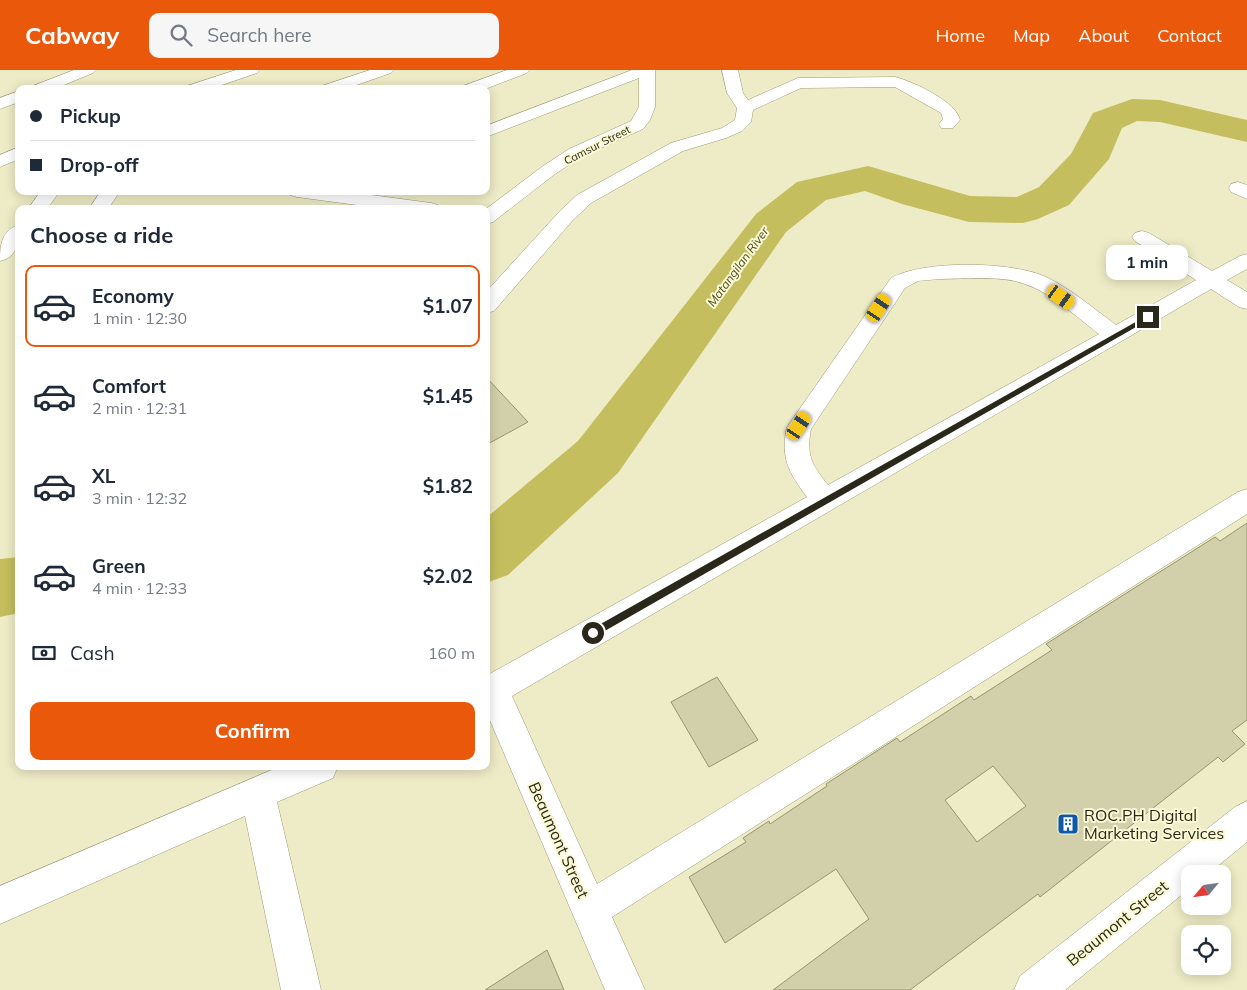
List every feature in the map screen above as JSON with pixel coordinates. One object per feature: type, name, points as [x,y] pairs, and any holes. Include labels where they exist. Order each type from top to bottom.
[{"type":"street","points":[[49,85],[88,70]]},
{"type":"street","points":[[205,85],[252,70]]},
{"type":"street","points":[[340,85],[386,70]]},
{"type":"street","points":[[480,85],[522,70]]},
{"type":"street","points":[[490,130],[647,70]]},
{"type":"street","name":"Camsur Street","points":[[490,216],[549,170],[575,153],[637,125],[645,118],[648,111],[647,70]]},
{"type":"street","points":[[490,302],[566,216],[584,200],[677,147],[688,142],[726,134],[743,122],[745,108],[735,94],[730,70]]},
{"type":"street","points":[[745,108],[798,83],[895,82],[904,84],[947,110],[951,114],[952,120],[947,124]]},
{"type":"street","points":[[0,104],[15,98]]},
{"type":"street","points":[[0,162],[15,154]]},
{"type":"street","points":[[39,205],[48,195]]},
{"type":"street","points":[[359,195],[414,198],[425,205]]},
{"type":"street","points":[[0,226],[15,219]]},
{"type":"street","points":[[0,255],[15,236]]},
{"type":"street","points":[[1142,237],[1247,302]]},
{"type":"street","points":[[490,691],[1115,335],[1214,281],[1247,260]]},
{"type":"street","points":[[825,501],[797,462],[794,444],[799,426],[898,283],[913,276],[929,273],[1007,274],[1030,278],[1047,287],[1115,335]]},
{"type":"street","points":[[590,910],[1247,500]]},
{"type":"street","name":"Beaumont Street","points":[[490,691],[625,990]]},
{"type":"street","points":[[0,905],[312,770]]},
{"type":"street","points":[[258,794],[301,990]]},
{"type":"street","name":"Beaumont Street","points":[[1034,990],[1247,819]]},
{"type":"building","points":[[490,381],[528,422],[490,443]]},
{"type":"building","points":[[1247,523],[1247,720],[1232,731],[1245,744],[1223,762],[1218,757],[1040,897],[1038,894],[910,990],[773,990],[869,919],[836,869],[725,943],[689,877],[746,842],[743,838],[769,821],[770,824],[827,786],[826,784],[897,738],[900,742],[971,696],[974,700],[1052,650],[1046,644],[1215,537],[1220,541]],"holes":[[[993,766],[1026,806],[977,842],[945,800]]]},
{"type":"building","points":[[717,677],[758,740],[709,767],[671,702]]},
{"type":"building","points":[[547,950],[564,990],[485,990]]},
{"type":"waterway","name":"Matangilan River","points":[[490,552],[598,457],[771,223],[812,191],[868,178],[917,195],[969,209],[1023,210],[1054,196],[1089,159],[1106,121],[1132,110],[1160,111],[1247,131]]},
{"type":"waterway","name":"Matangilan River","points":[[0,588],[15,586]]},
{"type":"place","name":"ROC.PH Digital Marketing Services","points":[[1068,824]]},
{"type":"route","points":[[593,633],[1148,317]]}]
